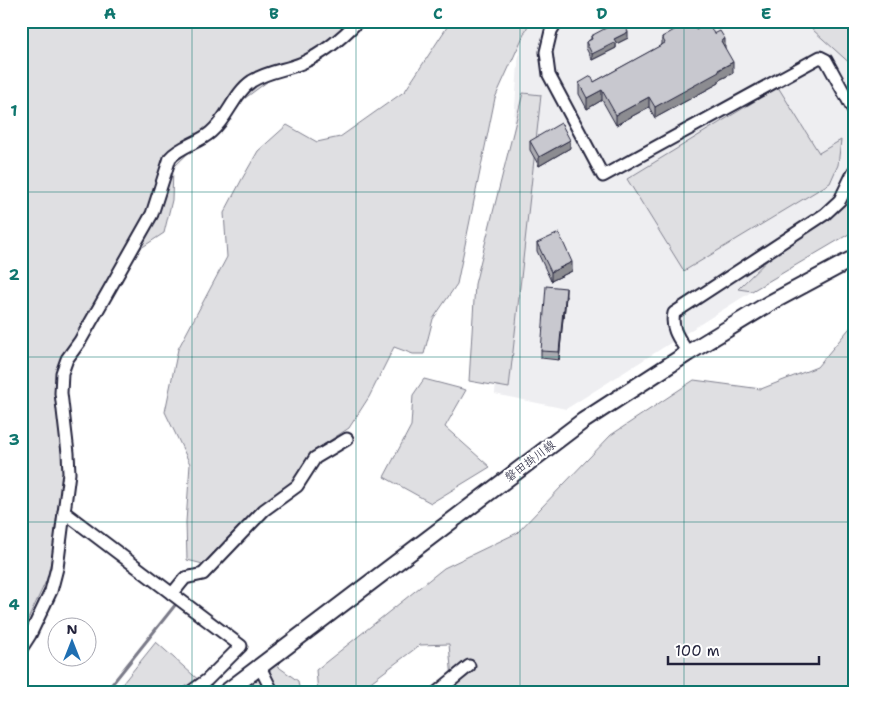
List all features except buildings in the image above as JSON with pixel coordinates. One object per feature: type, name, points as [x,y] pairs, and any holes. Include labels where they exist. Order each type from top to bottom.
[{"type":"main road","name":"磐田掛川線","points":[[225,693],[575,427],[688,353],[770,303],[854,258]]},
{"type":"street","points":[[21,649],[30,635],[51,591],[57,568],[69,473],[61,393],[62,373],[67,359],[80,341],[152,214],[170,158],[174,152],[198,142],[212,132],[244,87],[264,75],[302,63],[318,54],[358,21]]},
{"type":"street","points":[[557,21],[551,31],[546,52],[549,75],[603,176],[820,57],[826,60],[854,111]]},
{"type":"street","points":[[688,353],[674,332],[672,320],[674,314],[825,214],[840,200],[854,171]]},
{"type":"street","points":[[172,594],[185,578],[203,574],[264,510],[297,486],[315,458],[346,439]]},
{"type":"street","points":[[64,512],[241,646],[207,680],[190,693]]},
{"type":"street","points":[[436,693],[469,666]]},
{"type":"street","points":[[260,668],[273,693]]},
{"type":"shaded area","points":[[21,21],[348,21],[351,29],[302,56],[229,110],[218,124],[173,168],[172,200],[164,233],[141,248],[70,344],[65,424],[66,496],[47,579],[21,634],[21,175],[27,170],[21,143]]},
{"type":"shaded area","points":[[451,21],[530,21],[495,98],[457,284],[433,319],[424,354],[413,354],[394,347],[369,397],[349,428],[314,451],[292,484],[242,523],[203,564],[187,560],[186,522],[190,464],[165,412],[178,349],[227,257],[224,213],[258,151],[287,125],[317,142],[340,137],[405,91]]},
{"type":"shaded area","points":[[521,21],[854,21],[854,227],[566,409],[495,394]]},
{"type":"shaded area","points":[[808,21],[854,21],[854,67],[813,30]]},
{"type":"shaded area","points":[[778,87],[819,153],[841,140],[838,165],[830,183],[684,271],[627,179]]},
{"type":"shaded area","points":[[523,93],[541,95],[509,388],[469,381],[475,284]]},
{"type":"shaded area","points":[[854,181],[854,231],[752,291],[738,289],[792,236]]},
{"type":"shaded area","points":[[854,323],[854,693],[433,693],[452,680],[449,644],[420,645],[356,693],[318,693],[316,670],[444,568],[517,533],[611,435],[694,380],[761,389],[817,367]]},
{"type":"shaded area","points":[[424,379],[466,390],[445,427],[490,467],[431,503],[384,477],[411,426],[413,395]]},
{"type":"shaded area","points":[[156,642],[202,683],[189,693],[115,693]]},
{"type":"shaded area","points":[[269,660],[298,681],[300,693],[222,693]]},
{"type":"waterway","points":[[105,693],[176,604]]}]
